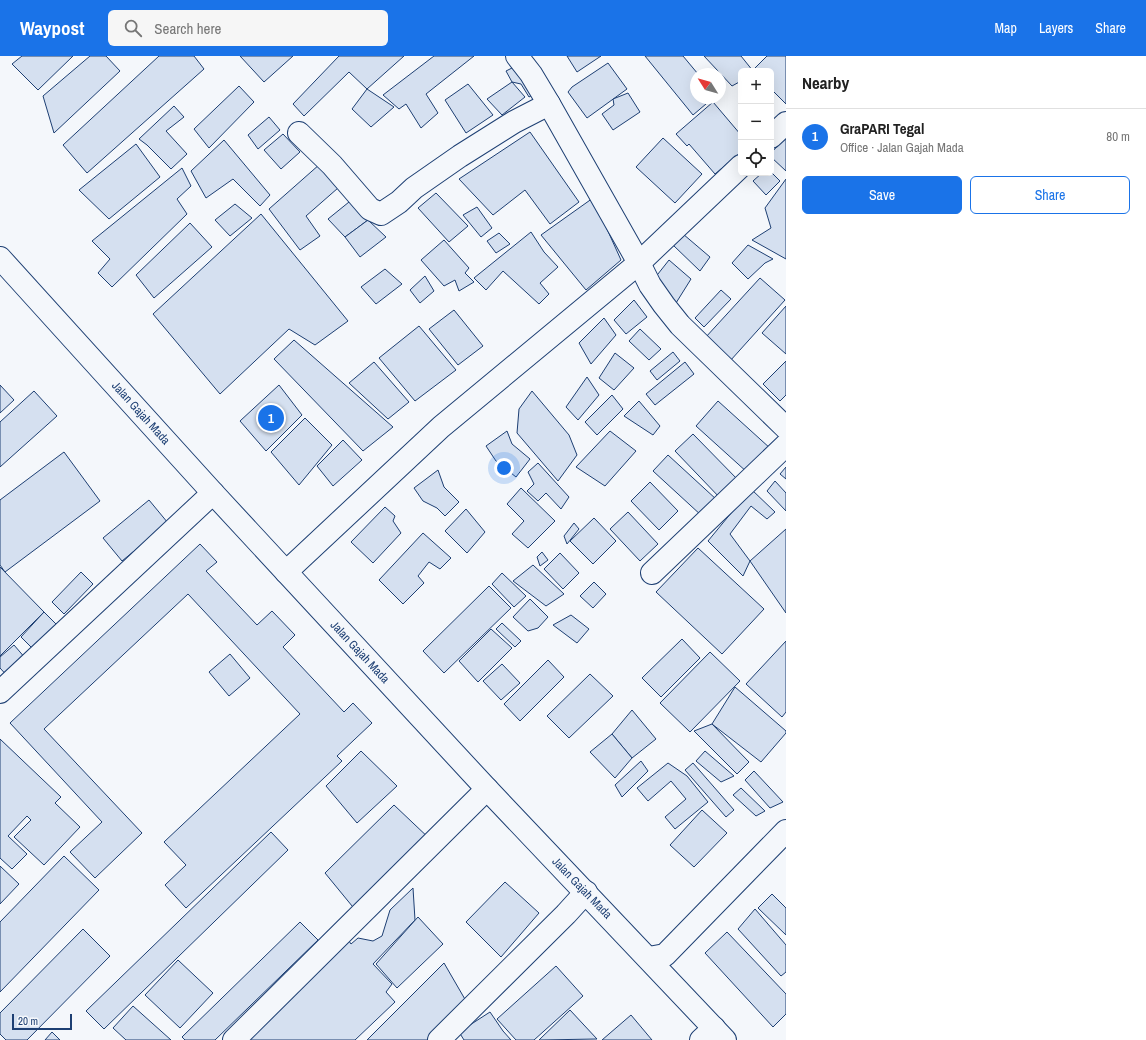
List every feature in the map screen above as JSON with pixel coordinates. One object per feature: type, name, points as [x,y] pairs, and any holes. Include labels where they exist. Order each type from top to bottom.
[{"type":"main road","points":[[517,56],[531,74],[549,104],[650,285],[664,305],[680,325],[786,428]]},
{"type":"main road","points":[[299,132],[332,166],[370,209],[381,214],[399,202],[414,188],[460,156],[514,122],[549,104]]},
{"type":"main road","points":[[774,134],[786,122]]},
{"type":"main road","points":[[286,572],[441,427],[639,263],[738,169]]},
{"type":"main road","name":"Jalan Gajah Mada","points":[[1,262],[487,789],[649,958],[714,1036]]},
{"type":"main road","points":[[652,573],[786,445]]},
{"type":"main road","points":[[0,692],[213,493]]},
{"type":"main road","points":[[234,1040],[487,789]]},
{"type":"main road","points":[[649,958],[665,955],[786,831]]},
{"type":"main road","points":[[439,1040],[566,914],[586,892]]},
{"type":"building","points":[[22,56],[73,56],[38,90],[12,64]]},
{"type":"building","points":[[90,56],[106,56],[120,71],[54,133],[43,96]]},
{"type":"building","points":[[159,56],[194,56],[204,69],[87,173],[63,145]]},
{"type":"building","points":[[240,56],[293,56],[264,82]]},
{"type":"building","points":[[339,56],[404,56],[367,89],[349,72],[304,116],[293,104]]},
{"type":"building","points":[[434,56],[474,56],[426,94],[438,113],[421,128],[406,104],[399,109],[383,95]]},
{"type":"building","points":[[567,56],[601,56],[577,72]]},
{"type":"building","points":[[645,56],[683,56],[693,68],[690,68],[690,104],[706,104],[693,115]]},
{"type":"building","points":[[704,56],[741,56],[751,68],[738,68],[738,83],[732,86],[726,80],[726,68],[715,68]]},
{"type":"building","points":[[767,56],[786,56],[786,104],[774,92],[774,68],[755,68]]},
{"type":"building","points":[[608,63],[627,89],[587,118],[568,92],[572,87]]},
{"type":"building","points":[[516,66],[538,92],[529,97],[521,84],[512,82],[506,71]]},
{"type":"building","points":[[512,82],[525,97],[502,115],[487,99]]},
{"type":"building","points":[[468,84],[493,115],[466,133],[445,100]]},
{"type":"building","points":[[239,86],[254,102],[209,148],[194,129]]},
{"type":"building","points":[[367,89],[394,107],[371,127],[352,109]]},
{"type":"building","points":[[628,93],[640,112],[613,130],[602,114],[614,105],[613,99]]},
{"type":"building","points":[[711,104],[715,104],[738,131],[738,155],[715,174],[689,144],[687,146],[676,134]]},
{"type":"building","points":[[174,106],[184,117],[166,131],[187,154],[171,169],[139,139]]},
{"type":"building","points":[[269,117],[280,130],[258,149],[248,135]]},
{"type":"building","points":[[530,132],[579,202],[550,224],[525,190],[493,215],[459,179]]},
{"type":"building","points":[[283,134],[300,152],[281,169],[264,150]]},
{"type":"building","points":[[786,137],[786,171],[774,160],[774,150]]},
{"type":"building","points":[[663,138],[702,174],[675,203],[636,167]]},
{"type":"building","points":[[224,140],[270,195],[260,206],[233,179],[206,198],[191,171]]},
{"type":"building","points":[[136,144],[160,177],[109,219],[79,190]]},
{"type":"building","points":[[320,164],[338,188],[306,216],[320,236],[300,250],[269,209]]},
{"type":"building","points":[[182,168],[191,186],[177,199],[187,214],[112,287],[98,273],[110,259],[92,241]]},
{"type":"building","points":[[774,175],[780,181],[766,195],[753,181],[759,176]]},
{"type":"building","points":[[786,179],[786,259],[752,240],[771,228],[765,208]]},
{"type":"building","points":[[436,193],[468,226],[449,242],[418,208]]},
{"type":"building","points":[[593,198],[621,260],[586,290],[541,235]]},
{"type":"building","points":[[349,202],[368,220],[345,237],[328,219]]},
{"type":"building","points":[[235,204],[252,218],[230,236],[215,220]]},
{"type":"building","points":[[477,207],[492,228],[481,237],[463,215]]},
{"type":"building","points":[[261,214],[348,321],[315,345],[289,329],[220,394],[153,314]]},
{"type":"building","points":[[368,220],[386,237],[360,257],[345,237]]},
{"type":"building","points":[[190,223],[212,247],[154,298],[136,275]]},
{"type":"building","points":[[531,232],[544,252],[558,267],[540,283],[549,294],[539,304],[503,271],[486,290],[474,278]]},
{"type":"building","points":[[499,233],[510,244],[496,253],[487,241]]},
{"type":"building","points":[[683,234],[710,257],[700,271],[673,245]]},
{"type":"building","points":[[444,240],[469,268],[465,273],[474,282],[459,291],[455,280],[444,286],[421,260]]},
{"type":"building","points":[[748,245],[773,259],[765,263],[748,279],[732,263]]},
{"type":"building","points":[[669,260],[691,279],[676,303],[654,279]]},
{"type":"building","points":[[385,269],[402,284],[376,304],[361,287]]},
{"type":"building","points":[[425,276],[434,291],[420,303],[410,290]]},
{"type":"building","points":[[760,278],[785,300],[730,361],[705,338]]},
{"type":"building","points":[[721,290],[731,299],[704,327],[695,318]]},
{"type":"building","points":[[634,300],[647,317],[626,334],[614,320]]},
{"type":"building","points":[[786,306],[786,354],[762,333]]},
{"type":"building","points":[[454,310],[483,346],[458,365],[429,329]]},
{"type":"building","points":[[604,318],[616,335],[591,364],[579,343]]},
{"type":"building","points":[[419,326],[456,370],[415,401],[379,358]]},
{"type":"building","points":[[640,329],[661,349],[649,360],[629,341]]},
{"type":"building","points":[[294,340],[393,427],[363,451],[274,359]]},
{"type":"building","points":[[673,352],[680,361],[657,380],[650,371]]},
{"type":"building","points":[[615,353],[634,368],[614,390],[599,378]]},
{"type":"building","points":[[786,361],[786,395],[780,401],[763,384]]},
{"type":"building","points":[[374,362],[409,402],[388,419],[349,383]]},
{"type":"building","points":[[685,362],[694,374],[655,405],[646,394]]},
{"type":"building","points":[[587,377],[599,395],[578,420],[566,407]]},
{"type":"building","points":[[0,385],[14,400],[0,413]]},
{"type":"building","points":[[279,385],[302,415],[266,451],[240,421]]},
{"type":"building","points":[[34,391],[57,416],[0,467],[0,422]]},
{"type":"building","points":[[532,391],[569,435],[577,455],[558,481],[517,433],[519,409]]},
{"type":"building","points":[[612,395],[623,409],[597,435],[585,422]]},
{"type":"building","points":[[639,401],[660,426],[653,435],[624,416]]},
{"type":"building","points":[[718,401],[771,449],[748,473],[696,426]]},
{"type":"building","points":[[305,418],[332,445],[299,485],[271,452]]},
{"type":"building","points":[[507,431],[512,444],[530,459],[516,477],[496,461],[486,446]]},
{"type":"building","points":[[610,431],[636,451],[605,486],[576,467]]},
{"type":"building","points":[[693,434],[740,482],[722,500],[675,451]]},
{"type":"building","points":[[343,440],[362,460],[333,486],[317,466]]},
{"type":"building","points":[[64,452],[100,501],[5,572],[0,565],[0,500]]},
{"type":"building","points":[[668,455],[717,500],[702,516],[653,471]]},
{"type":"building","points":[[538,463],[569,497],[561,509],[546,493],[538,501],[527,491],[534,484],[528,472]]},
{"type":"building","points":[[786,467],[786,479],[780,474]]},
{"type":"building","points":[[438,470],[444,487],[459,502],[445,516],[437,508],[423,501],[414,488]]},
{"type":"building","points":[[775,481],[786,493],[786,511],[767,491]]},
{"type":"building","points":[[650,482],[678,511],[659,530],[631,501]]},
{"type":"building","points":[[521,488],[555,521],[528,548],[512,534],[524,521],[507,504]]},
{"type":"building","points":[[751,489],[775,512],[767,519],[751,506],[730,534],[750,561],[743,576],[708,541]]},
{"type":"building","points":[[149,500],[168,523],[122,561],[103,538]]},
{"type":"building","points":[[385,507],[395,516],[393,521],[401,533],[373,563],[351,542]]},
{"type":"building","points":[[466,509],[485,532],[467,553],[445,531]]},
{"type":"building","points":[[628,512],[658,544],[640,561],[610,529]]},
{"type":"building","points":[[594,518],[616,541],[593,564],[570,541]]},
{"type":"building","points":[[574,523],[579,529],[567,544],[564,536]]},
{"type":"building","points":[[786,529],[786,613],[750,561]]},
{"type":"building","points":[[423,533],[451,558],[440,569],[429,562],[418,576],[424,583],[403,604],[379,580]]},
{"type":"building","points":[[200,544],[217,562],[206,571],[257,625],[272,611],[295,635],[283,647],[344,712],[353,703],[372,723],[337,756],[342,761],[186,908],[165,885],[186,865],[164,842],[300,714],[188,594],[44,729],[142,833],[95,878],[70,852],[102,822],[10,723]]},
{"type":"building","points":[[698,548],[764,609],[722,654],[656,592]]},
{"type":"building","points":[[542,552],[548,560],[540,566],[537,557]]},
{"type":"building","points":[[560,553],[579,573],[563,589],[544,569]]},
{"type":"building","points":[[533,565],[564,594],[546,606],[513,581]]},
{"type":"building","points":[[0,567],[44,612],[0,656]]},
{"type":"building","points":[[81,572],[93,584],[64,614],[52,602]]},
{"type":"building","points":[[502,573],[526,596],[514,607],[492,584]]},
{"type":"building","points":[[594,582],[606,594],[593,608],[580,596]]},
{"type":"building","points":[[489,586],[511,608],[444,673],[423,651]]},
{"type":"building","points":[[530,599],[548,617],[538,628],[528,631],[513,617]]},
{"type":"building","points":[[44,612],[62,630],[39,655],[21,637]]},
{"type":"building","points":[[571,615],[589,629],[577,643],[553,625]]},
{"type":"building","points":[[502,623],[521,641],[515,647],[496,629]]},
{"type":"building","points":[[491,629],[512,648],[478,682],[459,661]]},
{"type":"building","points":[[682,639],[700,658],[661,697],[642,678]]},
{"type":"building","points":[[786,641],[786,712],[782,717],[746,684]]},
{"type":"building","points":[[14,645],[26,659],[11,680],[0,668],[0,657]]},
{"type":"building","points":[[710,652],[740,681],[690,732],[660,703]]},
{"type":"building","points":[[230,654],[250,678],[229,696],[209,672]]},
{"type":"building","points":[[548,660],[564,677],[520,721],[504,704]]},
{"type":"building","points":[[502,664],[520,683],[501,700],[483,681]]},
{"type":"building","points":[[590,674],[613,696],[569,738],[547,716]]},
{"type":"building","points":[[735,687],[786,731],[786,733],[761,762],[712,724]]},
{"type":"building","points":[[632,710],[656,739],[632,758],[612,734]]},
{"type":"building","points":[[712,724],[749,762],[737,774],[694,731]]},
{"type":"building","points":[[612,734],[632,758],[615,778],[590,752]]},
{"type":"building","points":[[0,739],[61,797],[55,803],[80,827],[44,865],[14,837],[31,820],[27,816],[8,836],[27,854],[12,869],[0,858]]},
{"type":"building","points":[[361,751],[397,786],[357,823],[326,786]]},
{"type":"building","points":[[705,751],[734,776],[721,782],[696,761]]},
{"type":"building","points":[[641,761],[648,771],[622,797],[615,785]]},
{"type":"building","points":[[668,763],[687,776],[708,802],[675,829],[665,817],[686,799],[671,781],[648,801],[637,788]]},
{"type":"building","points":[[693,763],[734,810],[726,817],[685,770]]},
{"type":"building","points":[[754,771],[783,802],[770,808],[745,780]]},
{"type":"building","points":[[741,788],[765,811],[756,816],[733,795]]},
{"type":"building","points":[[394,805],[432,841],[357,912],[325,873]]},
{"type":"building","points":[[702,810],[727,833],[694,867],[670,845]]},
{"type":"building","points":[[271,832],[288,850],[104,1029],[86,1011]]},
{"type":"building","points":[[64,856],[99,890],[0,992],[0,922]]},
{"type":"building","points":[[0,866],[19,884],[0,904]]},
{"type":"building","points":[[505,882],[539,913],[501,957],[466,922]]},
{"type":"building","points":[[413,888],[415,920],[373,964],[392,984],[386,992],[395,1002],[355,1040],[239,1040],[345,935],[351,944],[358,938],[373,941],[382,936],[390,910]]},
{"type":"building","points":[[772,894],[786,908],[786,935],[758,908]]},
{"type":"building","points":[[755,909],[786,945],[786,972],[781,976],[738,929]]},
{"type":"building","points":[[418,917],[443,944],[397,988],[376,964]]},
{"type":"building","points":[[300,922],[318,940],[215,1040],[185,1040],[182,1037]]},
{"type":"building","points":[[83,929],[110,956],[27,1040],[6,1040],[0,1034],[0,1013]]},
{"type":"building","points":[[727,932],[786,994],[786,1014],[773,1027],[705,953]]},
{"type":"building","points":[[178,960],[213,993],[180,1028],[145,995]]},
{"type":"building","points":[[444,963],[466,1001],[427,1040],[367,1040]]},
{"type":"building","points":[[556,966],[583,996],[534,1040],[516,1040],[497,1019]]},
{"type":"building","points":[[133,1006],[171,1040],[126,1040],[113,1028]]},
{"type":"building","points":[[570,1010],[597,1039],[539,1040]]},
{"type":"building","points":[[490,1012],[511,1040],[464,1040],[459,1032]]},
{"type":"building","points":[[631,1015],[652,1040],[602,1040]]},
{"type":"building","points":[[52,1032],[60,1040],[45,1040]]},
{"type":"place","name":"GraPARI Tegal","points":[[271,418]]}]
